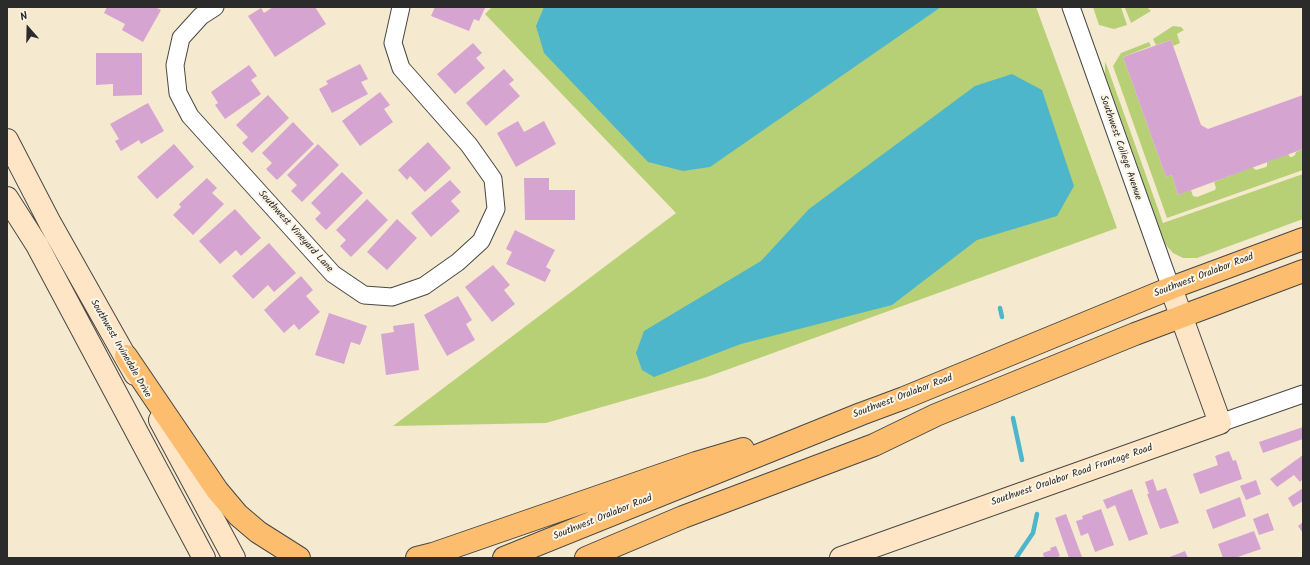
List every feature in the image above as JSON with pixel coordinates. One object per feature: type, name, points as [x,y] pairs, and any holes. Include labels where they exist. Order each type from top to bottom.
[{"type":"main road","name":"Southwest Irvinedale Drive","points":[[7,140],[50,223],[93,301],[126,356],[234,558]]},
{"type":"main road","points":[[7,198],[38,245],[204,558]]},
{"type":"main road","name":"Southwest Oralabor Road","points":[[504,558],[904,398],[1171,288],[1303,239]]},
{"type":"main road","points":[[586,558],[682,517],[874,445],[936,414],[1135,334],[1303,271]]},
{"type":"main road","points":[[1171,288],[1220,423]]},
{"type":"main road","points":[[126,356],[217,490],[238,515],[258,532],[299,558]]},
{"type":"main road","points":[[417,558],[433,554],[696,463],[861,414]]},
{"type":"main road","name":"Southwest Oralabor Road Frontage Road","points":[[842,558],[883,551],[1220,423]]},
{"type":"street","name":"Southwest Vineyard Lane","points":[[216,7],[201,16],[181,38],[175,65],[178,94],[190,116],[333,274],[364,295],[392,297],[424,286],[458,262],[481,241],[496,209],[493,179],[469,145],[401,68],[394,43],[402,7]]},
{"type":"street","name":"Southwest College Avenue","points":[[1071,7],[1171,288]]},
{"type":"street","name":"Southwest Oralabor Road Frontage Road","points":[[1220,423],[1303,394]]},
{"type":"green space","points":[[492,7],[1036,7],[1117,228],[707,377],[546,423],[393,426],[676,213],[485,14]]},
{"type":"green space","points":[[1093,7],[1121,7],[1127,25],[1114,29],[1099,25]]},
{"type":"green space","points":[[1147,7],[1151,11],[1131,23],[1125,8]]},
{"type":"green space","points":[[1173,26],[1181,27],[1184,30],[1177,34],[1180,43],[1173,46],[1171,40],[1156,45],[1153,39]]},
{"type":"green space","points":[[1149,42],[1151,46],[1123,57],[1166,177],[1172,175],[1178,195],[1191,190],[1193,196],[1197,197],[1215,190],[1216,188],[1214,182],[1252,167],[1256,170],[1266,167],[1267,162],[1288,154],[1292,157],[1296,152],[1303,149],[1303,170],[1167,218],[1113,66],[1121,53]]},
{"type":"green space","points":[[1105,62],[1163,223],[1303,174],[1303,219],[1197,258],[1183,258],[1173,253],[1166,245],[1162,235],[1105,74]]},
{"type":"water","points":[[544,7],[941,7],[710,167],[683,171],[648,162],[544,53],[536,26]]},
{"type":"water","points":[[1012,74],[1042,90],[1074,186],[1057,216],[977,240],[892,305],[741,344],[654,377],[642,370],[636,353],[644,331],[761,261],[809,209],[975,86]]},
{"type":"building","points":[[107,7],[155,7],[161,10],[143,42],[122,30],[125,24],[104,13]]},
{"type":"building","points":[[273,7],[315,7],[326,24],[275,57],[248,16],[261,8],[264,13]]},
{"type":"building","points":[[435,7],[485,8],[479,21],[474,19],[469,31],[431,16]]},
{"type":"building","points":[[1171,40],[1201,125],[1208,129],[1303,95],[1303,149],[1178,195],[1172,175],[1166,177],[1123,57]]},
{"type":"building","points":[[473,43],[482,53],[476,58],[485,68],[455,94],[437,74]]},
{"type":"building","points":[[96,53],[142,53],[142,95],[113,96],[113,84],[96,85]]},
{"type":"building","points":[[360,64],[368,79],[361,82],[368,94],[332,113],[319,89],[328,84],[326,81]]},
{"type":"building","points":[[249,65],[257,76],[251,80],[261,94],[225,119],[215,105],[218,103],[211,92]]},
{"type":"building","points":[[504,69],[514,80],[509,84],[520,96],[486,126],[466,103]]},
{"type":"building","points":[[380,92],[390,105],[384,109],[393,122],[360,146],[342,121]]},
{"type":"building","points":[[268,95],[289,118],[252,153],[242,143],[248,137],[236,125]]},
{"type":"building","points":[[148,103],[164,131],[141,144],[139,140],[121,151],[115,141],[119,139],[110,124]]},
{"type":"building","points":[[518,121],[524,132],[544,121],[556,144],[516,167],[497,133]]},
{"type":"building","points":[[293,122],[314,144],[277,180],[266,169],[272,163],[262,153]]},
{"type":"building","points":[[428,142],[451,168],[425,192],[410,176],[407,180],[398,170]]},
{"type":"building","points":[[174,144],[194,167],[157,199],[137,177]]},
{"type":"building","points":[[318,144],[339,165],[302,202],[291,191],[297,185],[287,175]]},
{"type":"building","points":[[342,172],[363,193],[326,230],[315,219],[321,213],[311,203]]},
{"type":"building","points":[[207,178],[217,188],[212,193],[224,204],[193,235],[173,215],[181,207],[179,204]]},
{"type":"building","points":[[524,178],[549,178],[549,190],[575,190],[575,220],[525,220]]},
{"type":"building","points":[[450,180],[461,192],[451,201],[460,211],[431,237],[411,213]]},
{"type":"building","points":[[367,199],[388,220],[351,257],[340,246],[346,240],[336,230]]},
{"type":"building","points":[[235,209],[261,238],[241,256],[236,250],[220,264],[199,241]]},
{"type":"building","points":[[397,219],[417,238],[387,270],[367,252]]},
{"type":"building","points":[[515,230],[555,250],[546,267],[551,270],[545,282],[506,264],[512,252],[506,249]]},
{"type":"building","points":[[269,243],[296,273],[274,292],[268,285],[253,299],[232,276]]},
{"type":"building","points":[[493,265],[510,285],[504,290],[515,304],[492,322],[465,287]]},
{"type":"building","points":[[301,276],[313,290],[306,296],[320,312],[299,330],[294,324],[284,333],[264,310]]},
{"type":"building","points":[[458,296],[472,320],[466,324],[475,340],[447,356],[424,315]]},
{"type":"building","points":[[329,313],[367,326],[360,345],[351,342],[344,364],[315,355]]},
{"type":"building","points":[[414,323],[419,370],[386,375],[381,334],[394,332],[393,326]]},
{"type":"building","points":[[1303,427],[1303,439],[1263,453],[1259,442]]},
{"type":"building","points":[[1229,451],[1233,461],[1236,460],[1242,479],[1200,494],[1193,474],[1218,465],[1215,456]]},
{"type":"building","points":[[1303,455],[1303,479],[1300,482],[1294,475],[1277,487],[1270,479]]},
{"type":"building","points":[[1153,479],[1157,491],[1166,488],[1179,523],[1160,529],[1147,494],[1149,494],[1145,482]]},
{"type":"building","points":[[1256,480],[1261,494],[1246,500],[1240,486]]},
{"type":"building","points":[[1303,488],[1303,501],[1293,507],[1288,498]]},
{"type":"building","points":[[1132,489],[1148,534],[1129,541],[1115,505],[1107,509],[1103,500]]},
{"type":"building","points":[[1240,497],[1246,516],[1213,529],[1206,510]]},
{"type":"building","points":[[1101,509],[1114,545],[1095,552],[1088,533],[1081,536],[1076,521],[1083,519],[1082,516]]},
{"type":"building","points":[[1268,513],[1274,530],[1259,535],[1253,519]]},
{"type":"building","points":[[1066,514],[1082,557],[1079,558],[1069,558],[1055,518]]},
{"type":"building","points":[[1303,522],[1303,533],[1298,526]]},
{"type":"building","points":[[1254,531],[1261,549],[1235,558],[1223,558],[1218,544]]},
{"type":"building","points":[[1056,546],[1060,556],[1054,558],[1044,558],[1043,553]]},
{"type":"building","points":[[1185,551],[1188,558],[1167,558]]},
{"type":"waterway","points":[[1000,308],[1002,317]]},
{"type":"waterway","points":[[1013,418],[1022,460]]},
{"type":"waterway","points":[[1016,558],[1033,533],[1037,514]]}]
